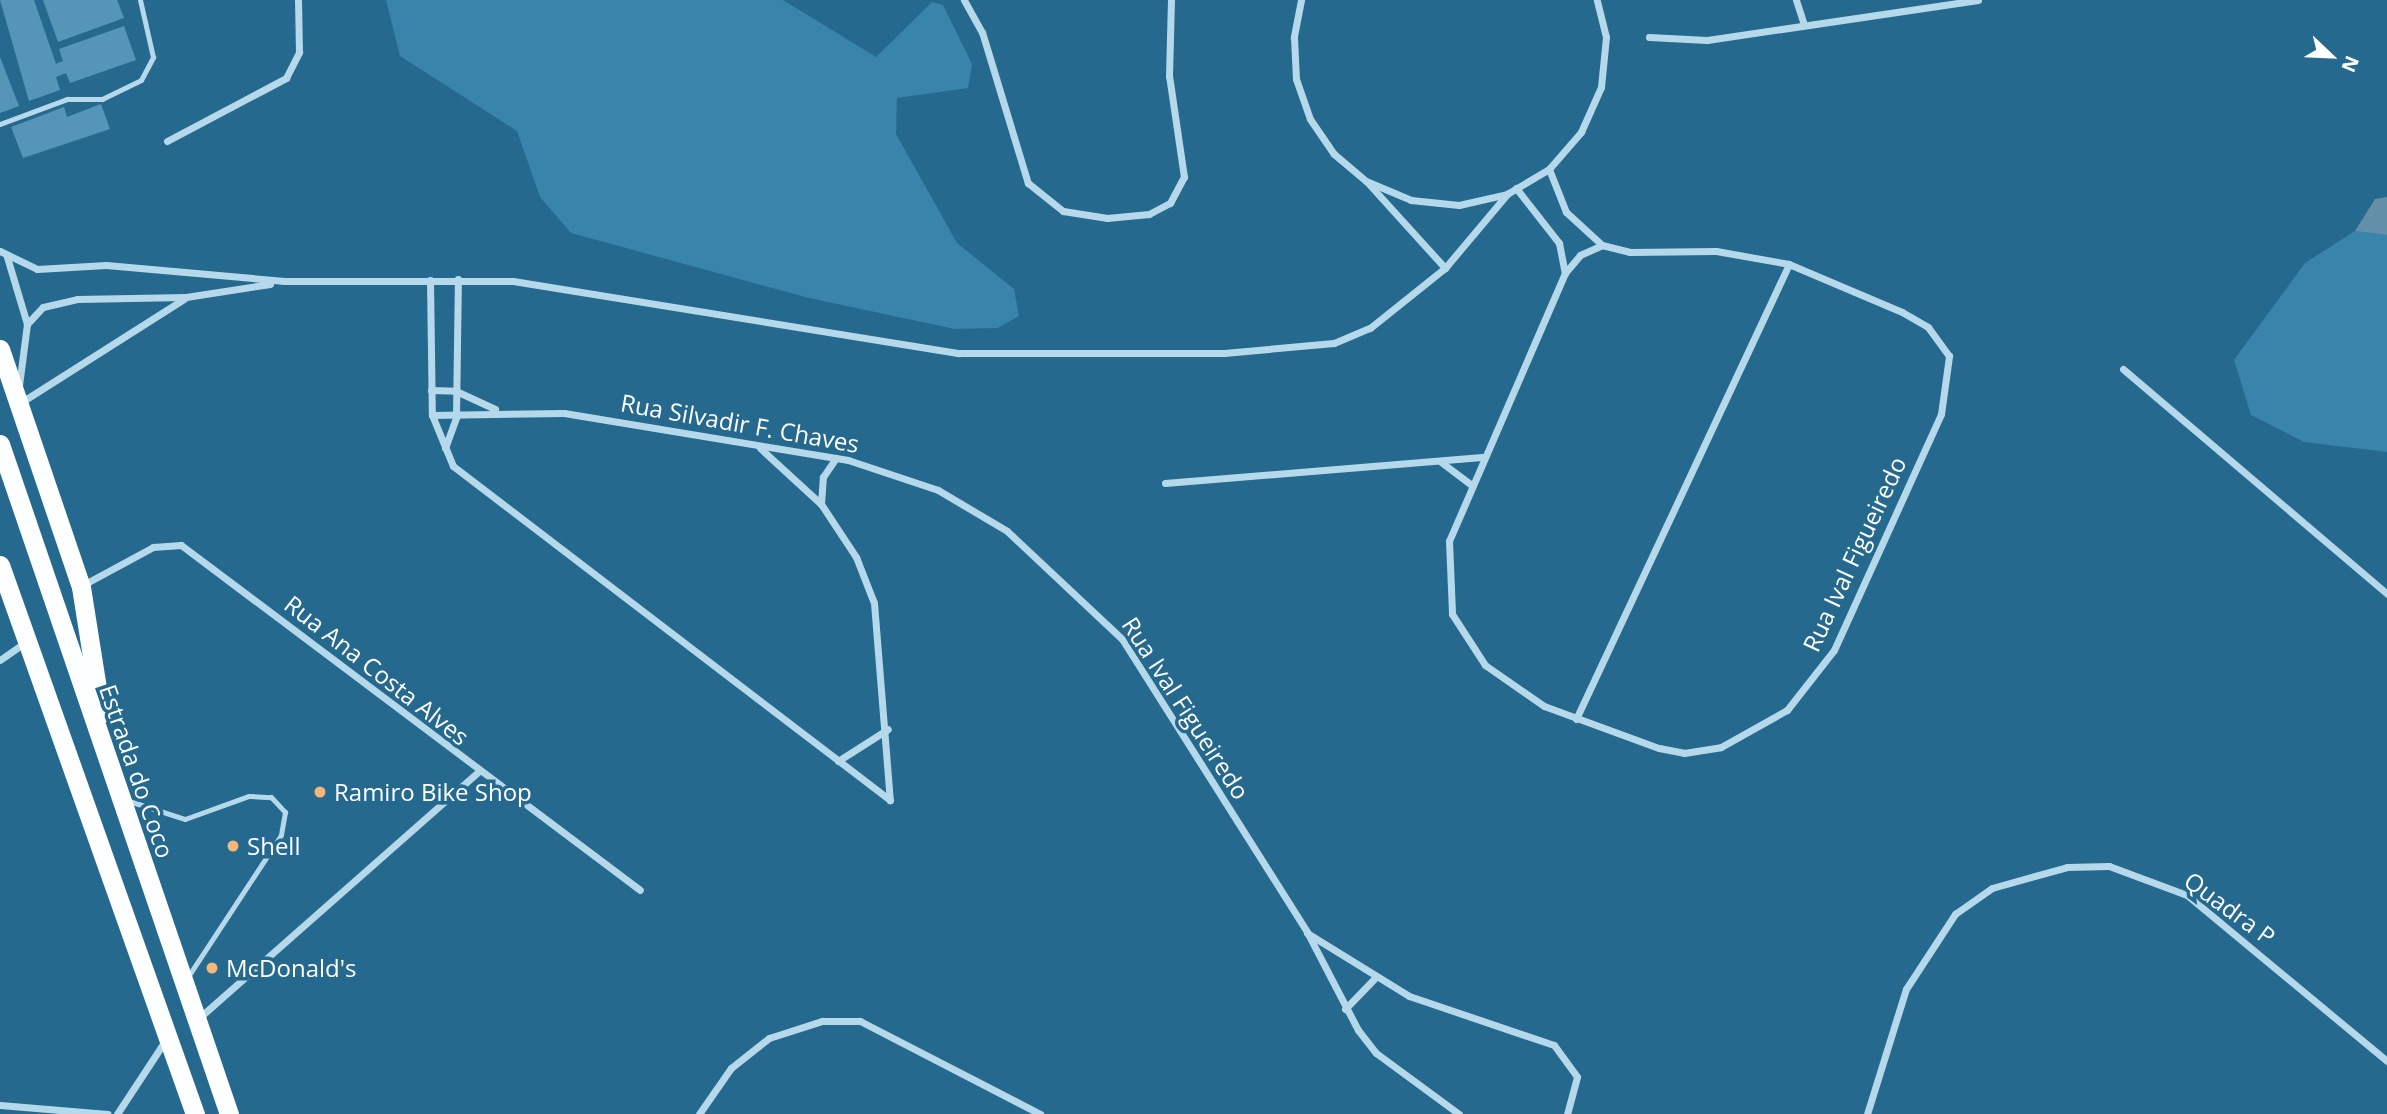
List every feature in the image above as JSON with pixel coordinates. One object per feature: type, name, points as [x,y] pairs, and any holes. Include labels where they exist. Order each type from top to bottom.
[{"type":"highway","points":[[0,349],[81,587],[108,759]]},
{"type":"highway","name":"Estrada do Coco","points":[[0,444],[229,1114]]},
{"type":"highway","points":[[0,565],[195,1114]]},
{"type":"street","points":[[167,141],[286,78],[299,52],[298,0]]},
{"type":"street","points":[[964,0],[982,32],[1028,183],[1063,211],[1107,218],[1149,214],[1170,203],[1184,177],[1169,76],[1171,0]]},
{"type":"street","points":[[1301,0],[1294,37],[1296,79],[1310,119],[1334,154],[1366,181],[1445,268]]},
{"type":"street","points":[[0,251],[37,269],[106,265],[284,281],[513,281],[959,353],[1150,356],[1334,342],[1403,307],[1445,268],[1507,194],[1549,169],[1581,132],[1601,87],[1606,37],[1597,0]]},
{"type":"street","points":[[1796,0],[1804,25]]},
{"type":"street","points":[[1649,37],[1707,40],[1978,0]]},
{"type":"street","points":[[1549,169],[1566,212],[1602,245],[1580,255],[1565,273]]},
{"type":"street","points":[[1366,181],[1411,200],[1459,205],[1507,194]]},
{"type":"street","points":[[1516,188],[1559,243],[1565,273]]},
{"type":"street","name":"Rua Ival Figueiredo","points":[[1565,273],[1482,457],[1449,541],[1452,614],[1485,665],[1510,687],[1576,719],[1658,748],[1721,747],[1787,710],[1834,650],[1941,414],[1949,390],[1949,356],[1928,327],[1902,312],[1789,264],[1716,251],[1630,252],[1602,245]]},
{"type":"street","points":[[8,257],[27,324],[18,400]]},
{"type":"street","points":[[1576,719],[1789,264]]},
{"type":"street","points":[[444,448],[456,417],[458,279]]},
{"type":"street","points":[[430,280],[432,415],[444,448],[478,490],[890,800],[888,729],[874,603],[856,557],[821,504],[760,447]]},
{"type":"street","points":[[27,324],[43,307],[78,299],[186,297],[284,281]]},
{"type":"street","points":[[18,400],[186,297]]},
{"type":"street","points":[[2123,369],[2387,594]]},
{"type":"street","name":"Rua Silvadir F. Chaves","points":[[431,390],[456,391],[495,409]]},
{"type":"street","name":"Rua Silvadir F. Chaves","points":[[432,415],[456,417],[495,409],[564,413],[836,458],[896,473],[969,508]]},
{"type":"street","points":[[1165,483],[1482,457]]},
{"type":"street","points":[[821,504],[823,477],[836,458]]},
{"type":"street","points":[[1440,462],[1471,485]]},
{"type":"street","name":"Rua Ival Figueiredo","points":[[969,508],[1040,557],[1122,639],[1307,932],[1345,1009],[1376,1054],[1459,1114]]},
{"type":"street","name":"Rua Ana Costa Alves","points":[[81,587],[153,547],[181,545],[477,773],[640,890]]},
{"type":"street","points":[[0,660],[27,642]]},
{"type":"street","points":[[838,761],[888,729]]},
{"type":"street","points":[[196,1021],[477,773]]},
{"type":"street","name":"Quadra P","points":[[1867,1114],[1906,989],[1955,914],[1992,888],[2067,867],[2109,866],[2187,895],[2387,1061]]},
{"type":"street","name":"Rua Ival Figueiredo","points":[[1307,932],[1374,979],[1554,1045],[1577,1077],[1567,1114]]},
{"type":"street","points":[[1345,1009],[1374,979]]},
{"type":"street","points":[[699,1114],[731,1068],[769,1038],[822,1021],[860,1021],[1040,1114]]},
{"type":"street","points":[[117,1114],[167,1037]]},
{"type":"street","points":[[0,1105],[21,1102],[108,1114]]},
{"type":"lane","points":[[0,124],[67,99],[102,99],[141,80],[153,57],[140,0]]},
{"type":"lane","points":[[120,796],[170,817],[185,818],[248,796],[271,797],[285,811],[281,835],[184,984]]},
{"type":"shaded area","points":[[386,0],[783,0],[876,57],[932,2],[943,5],[972,64],[968,88],[897,98],[896,134],[957,243],[1014,289],[1019,316],[998,328],[955,329],[809,298],[571,233],[540,197],[517,131],[400,56]]},
{"type":"shaded area","points":[[2387,197],[2387,235],[2355,231],[2375,199]]},
{"type":"shaded area","points":[[2355,231],[2387,235],[2387,452],[2304,442],[2251,415],[2234,360],[2305,263]]},
{"type":"building","points":[[0,0],[34,0],[56,64],[63,61],[59,49],[124,26],[136,60],[70,83],[66,73],[56,77],[60,90],[29,101]]},
{"type":"building","points":[[43,0],[117,0],[124,18],[58,42]]},
{"type":"building","points":[[0,57],[19,106],[0,113]]},
{"type":"building","points":[[101,104],[110,129],[23,158],[11,127],[64,107],[67,117]]},
{"type":"place","name":"Ramiro Bike Shop","points":[[320,792]]},
{"type":"place","name":"Shell","points":[[233,846]]},
{"type":"place","name":"McDonald's","points":[[212,968]]}]
